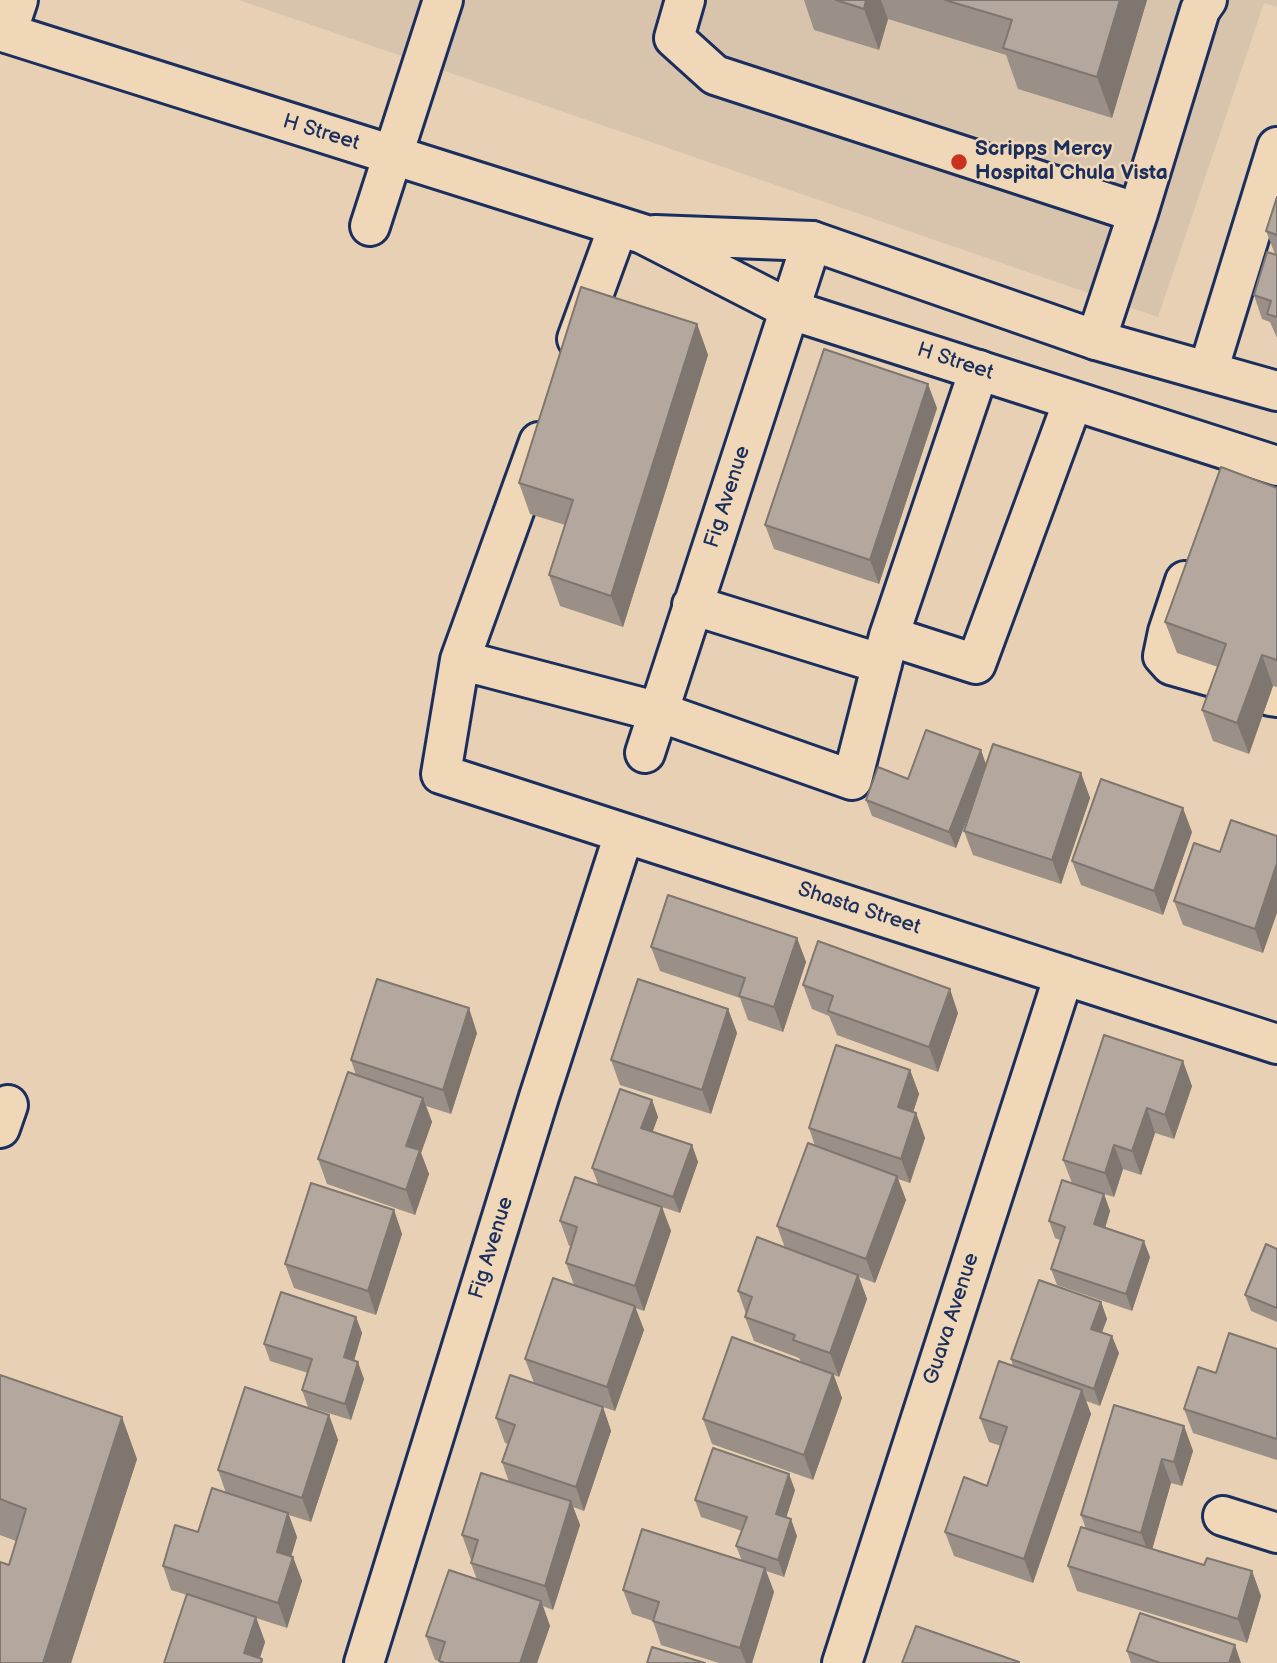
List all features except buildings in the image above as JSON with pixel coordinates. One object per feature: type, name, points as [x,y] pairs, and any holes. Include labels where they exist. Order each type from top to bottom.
[{"type":"street","points":[[370,226],[443,0]]},
{"type":"street","points":[[685,0],[674,38],[715,75],[1138,213]]},
{"type":"street","points":[[1096,340],[1202,3]]},
{"type":"street","name":"H Street","points":[[8,22],[392,155],[630,230],[791,310],[1277,466]]},
{"type":"street","points":[[1208,372],[1273,170]]},
{"type":"street","points":[[565,371],[630,230]]},
{"type":"street","name":"H Street","points":[[630,230],[812,241],[1096,340],[1277,391]]},
{"type":"street","name":"Fig Avenue","points":[[645,753],[812,241]]},
{"type":"street","points":[[551,410],[460,660],[659,712],[852,780],[885,650],[979,370]]},
{"type":"street","points":[[692,605],[885,650],[976,664],[1073,401]]},
{"type":"street","points":[[1215,488],[1228,449]]},
{"type":"street","points":[[1194,554],[1168,632],[1163,656],[1171,665],[1234,683]]},
{"type":"street","name":"Shasta Street","points":[[460,660],[441,774],[1277,1044]]},
{"type":"street","name":"Fig Avenue","points":[[364,1663],[539,1097],[624,834]]},
{"type":"street","name":"Guava Avenue","points":[[842,1663],[1064,975]]},
{"type":"street","points":[[1223,1516],[1277,1533]]},
{"type":"shaded area","name":"Scripps Mercy Hospital Chula Vista","points":[[239,0],[1277,0],[1277,7],[1264,3],[1158,317]]},
{"type":"place","name":"Scripps Mercy Hospital Chula Vista","points":[[959,162]]}]
